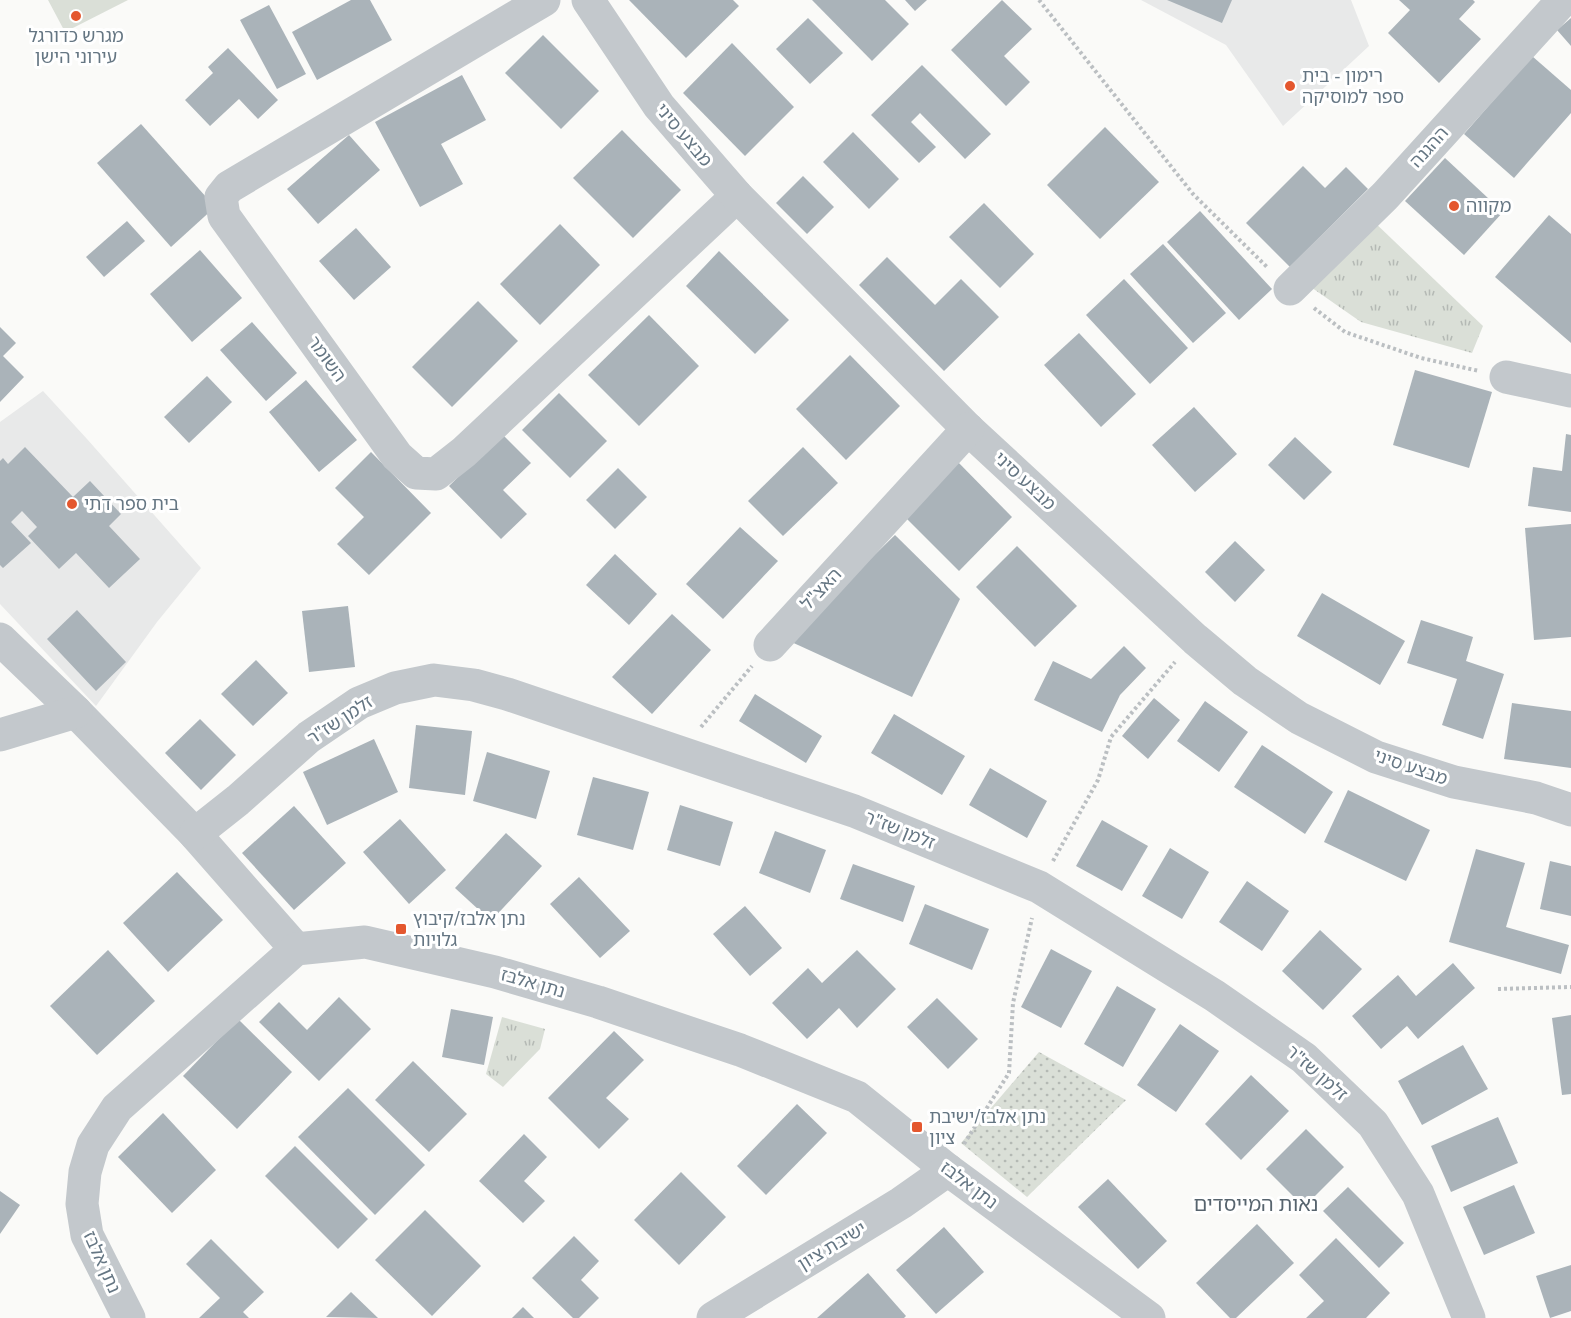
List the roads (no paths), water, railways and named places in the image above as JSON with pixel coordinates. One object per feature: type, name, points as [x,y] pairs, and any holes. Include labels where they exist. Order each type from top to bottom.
[{"type":"street","name":"השומר","points":[[543,0],[229,187],[221,197],[224,216],[397,456],[416,473],[436,474],[464,453],[737,196]]},
{"type":"street","name":"מבצע סיני","points":[[588,0],[659,106],[737,196],[969,429],[1194,639],[1245,681],[1299,718],[1376,757],[1454,782],[1536,798],[1571,810]]},
{"type":"street","name":"ההגנה","points":[[1290,289],[1385,196],[1563,0]]},
{"type":"street","points":[[1506,377],[1571,391]]},
{"type":"street","name":"האצ\"ל","points":[[770,645],[969,429]]},
{"type":"street","points":[[0,639],[76,712],[195,834],[297,949]]},
{"type":"street","name":"זלמן שז\"ר","points":[[195,834],[238,800],[309,737],[359,703],[395,688],[434,680],[474,684],[507,694],[854,811],[1039,887],[1215,996],[1304,1059],[1374,1124],[1418,1194],[1469,1318]]},
{"type":"street","points":[[0,735],[76,712]]},
{"type":"street","name":"נתן אלבז","points":[[129,1318],[87,1235],[82,1204],[85,1172],[93,1145],[117,1108],[297,949],[365,942],[495,972],[598,1002],[729,1046],[857,1097],[948,1170],[1149,1318]]},
{"type":"street","name":"ישיבת ציון","points":[[713,1318],[901,1203],[948,1170]]},
{"type":"place","name":"מגרש כדורגל עירוני הישן","points":[[76,16]]},
{"type":"place","name":"רימון - בית ספר למוסיקה","points":[[1290,86]]},
{"type":"place","name":"מקווה","points":[[1454,206]]},
{"type":"place","name":"בית ספר דתי","points":[[72,504]]},
{"type":"place","name":"נתן אלבז/קיבוץ גלויות","points":[[401,929]]},
{"type":"place","name":"נתן אלבז/ישיבת ציון","points":[[917,1127]]},
{"type":"district","name":"נאות המייסדים","points":[[1256,1204]]}]
